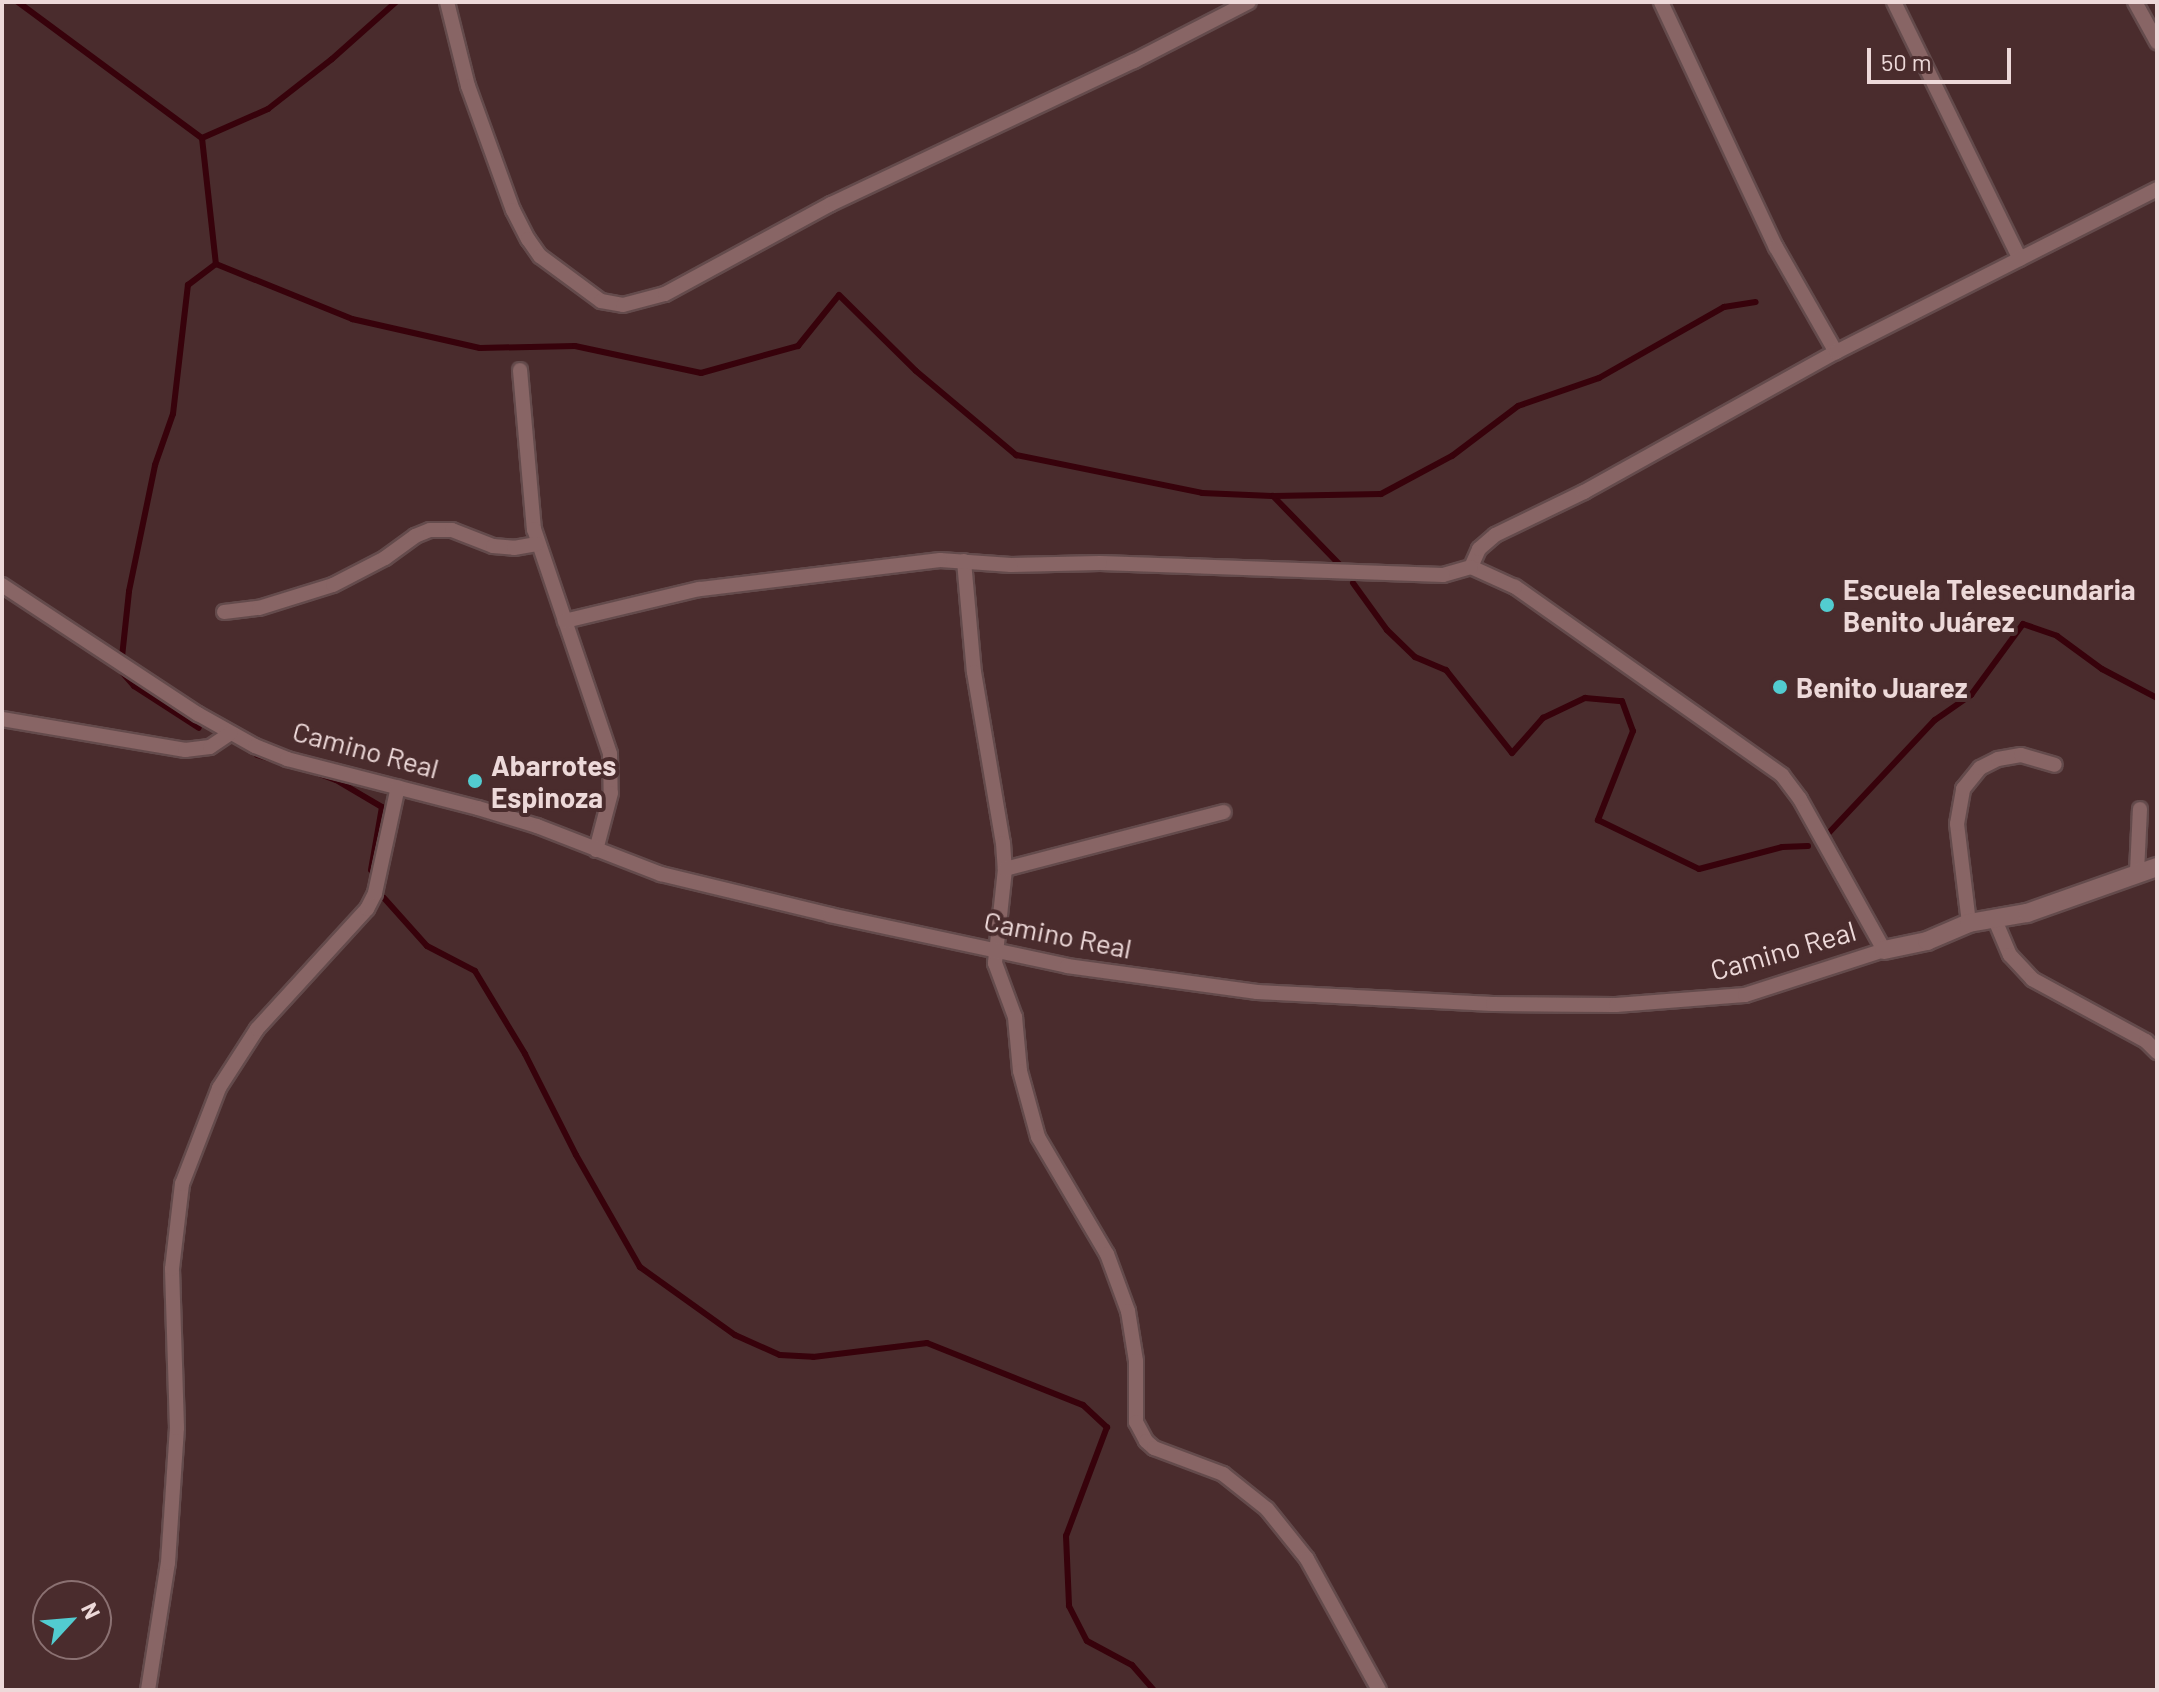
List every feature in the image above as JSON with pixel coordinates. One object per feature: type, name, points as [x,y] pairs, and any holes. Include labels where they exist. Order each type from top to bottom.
[{"type":"street","points":[[447,2],[468,86],[513,210],[528,239],[540,256],[590,293],[611,304],[623,305],[665,294],[831,204],[1134,61],[1249,2]]},
{"type":"street","points":[[1661,2],[1776,247],[1836,352]]},
{"type":"street","points":[[1894,2],[2020,259]]},
{"type":"street","points":[[2135,2],[2157,42]]},
{"type":"street","points":[[1471,567],[1479,549],[1495,535],[1584,492],[1836,352],[2157,189]]},
{"type":"street","points":[[520,370],[530,509],[537,544],[610,754],[611,793],[596,850]]},
{"type":"street","points":[[224,612],[259,608],[333,585],[430,530],[452,530],[493,546],[514,548],[537,544]]},
{"type":"street","points":[[964,561],[974,672],[1005,869],[996,951],[999,978],[1015,1017],[1020,1071],[1035,1128],[1107,1254],[1128,1311],[1136,1361],[1135,1412],[1139,1431],[1154,1448],[1223,1474],[1267,1509],[1307,1559],[1379,1690]]},
{"type":"street","points":[[565,621],[699,589],[817,572],[964,561],[1443,575],[1471,567],[1497,577],[1528,595],[1782,775],[1800,799],[1884,950]]},
{"type":"street","name":"Camino Real","points":[[2,585],[231,733],[287,759],[537,826],[661,874],[996,951],[1151,980],[1257,992],[1493,1004],[1616,1005],[1704,1001],[1745,995],[1884,950],[1927,941],[1969,923],[2027,913],[2157,867]]},
{"type":"street","points":[[2,719],[185,750],[210,747],[231,733]]},
{"type":"street","points":[[1969,923],[1957,824],[1963,789],[1980,768],[1998,759],[2021,755],[2055,765]]},
{"type":"street","points":[[148,1690],[168,1563],[178,1394],[172,1269],[182,1184],[219,1088],[257,1029],[367,909],[375,893],[398,787]]},
{"type":"street","points":[[2137,872],[2140,809]]},
{"type":"street","points":[[1005,869],[1224,812]]},
{"type":"street","points":[[1995,920],[2010,955],[2032,979],[2146,1041],[2157,1052]]},
{"type":"waterway","points":[[18,2],[202,138],[216,264],[352,319],[480,348],[575,346],[701,373],[798,346],[839,295],[916,371],[1016,455],[1202,493],[1273,496],[1340,565]]},
{"type":"waterway","points":[[202,138],[268,109],[332,59],[396,2]]},
{"type":"waterway","points":[[122,657],[129,591],[155,465],[173,414],[188,285],[216,264]]},
{"type":"waterway","points":[[1274,496],[1381,494],[1452,456],[1518,406],[1599,378],[1724,307],[1756,302]]},
{"type":"waterway","points":[[1353,583],[1387,630],[1415,657],[1446,670],[1512,753],[1543,718],[1585,698],[1622,701],[1633,731],[1598,820],[1699,869],[1782,847],[1808,846]]},
{"type":"waterway","points":[[1824,838],[1935,720],[1971,695],[2023,624],[2057,636],[2102,669],[2157,698]]},
{"type":"waterway","points":[[121,671],[134,686],[199,728]]},
{"type":"waterway","points":[[257,755],[273,760]]},
{"type":"waterway","points":[[314,772],[336,780],[382,807],[371,870]]},
{"type":"waterway","points":[[384,898],[427,946],[475,971],[525,1054],[576,1155],[640,1267],[735,1335],[780,1355],[813,1357],[927,1343],[1083,1405],[1107,1427],[1066,1536],[1069,1606],[1087,1641],[1132,1665],[1154,1690]]},
{"type":"place","name":"Escuela Telesecundaria Benito Juárez","points":[[1827,605]]},
{"type":"place","name":"Benito Juarez","points":[[1780,687]]},
{"type":"place","name":"Abarrotes Espinoza","points":[[475,781]]}]
